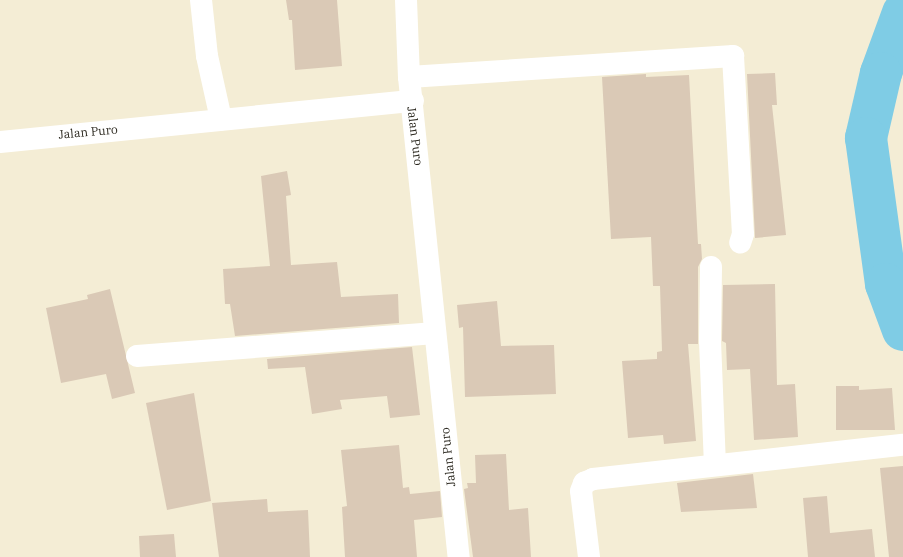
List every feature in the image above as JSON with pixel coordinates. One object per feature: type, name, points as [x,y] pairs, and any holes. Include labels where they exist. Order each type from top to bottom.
[{"type":"street","points":[[201,0],[207,56],[221,119]]},
{"type":"street","points":[[406,0],[409,77],[413,101]]},
{"type":"street","points":[[409,77],[733,56],[743,234],[740,243]]},
{"type":"street","name":"Jalan Puro","points":[[0,142],[413,101],[435,332],[459,557]]},
{"type":"street","points":[[711,267],[710,341],[715,464]]},
{"type":"street","points":[[137,356],[435,332]]},
{"type":"street","points":[[589,557],[582,497],[584,484],[614,474],[903,445]]},
{"type":"building","points":[[286,0],[337,0],[342,66],[295,70],[292,20],[289,20]]},
{"type":"building","points":[[775,73],[777,105],[772,105],[786,235],[755,238],[747,74]]},
{"type":"building","points":[[646,74],[646,77],[689,75],[698,244],[701,244],[702,259],[698,267],[698,344],[688,344],[696,441],[664,444],[663,435],[628,438],[622,361],[657,359],[657,352],[662,351],[660,286],[653,286],[651,237],[611,239],[602,77]]},
{"type":"building","points":[[287,171],[291,195],[286,196],[291,265],[337,262],[341,297],[398,294],[399,323],[235,336],[230,304],[225,304],[223,269],[270,266],[261,176]]},
{"type":"building","points":[[775,284],[777,385],[795,384],[798,437],[754,440],[750,369],[727,370],[726,343],[722,341],[723,285]]},
{"type":"building","points":[[110,289],[135,393],[112,399],[106,374],[61,383],[46,308],[88,299],[87,295]]},
{"type":"building","points":[[497,301],[501,346],[554,345],[556,394],[465,397],[463,327],[459,328],[457,305]]},
{"type":"building","points":[[412,347],[420,415],[390,418],[387,396],[340,400],[342,409],[312,414],[305,367],[268,369],[267,359]]},
{"type":"building","points":[[836,386],[859,386],[859,390],[892,388],[895,430],[836,430]]},
{"type":"building","points":[[194,393],[211,501],[167,510],[146,403]]},
{"type":"building","points":[[399,445],[403,488],[409,487],[410,494],[440,491],[442,517],[414,520],[417,557],[345,557],[342,507],[347,506],[341,450]]},
{"type":"building","points":[[506,454],[509,510],[528,508],[531,557],[473,557],[464,489],[468,488],[467,483],[476,483],[475,455]]},
{"type":"building","points":[[903,466],[903,557],[889,557],[880,468]]},
{"type":"building","points":[[753,474],[757,508],[681,512],[677,483]]},
{"type":"building","points":[[827,496],[830,533],[872,529],[875,557],[808,557],[803,498]]},
{"type":"building","points":[[267,499],[268,512],[308,510],[310,557],[219,557],[212,503]]},
{"type":"building","points":[[174,534],[176,557],[140,557],[139,536]]},
{"type":"waterway","points":[[903,13],[881,73],[866,138],[886,284],[903,330]]}]
